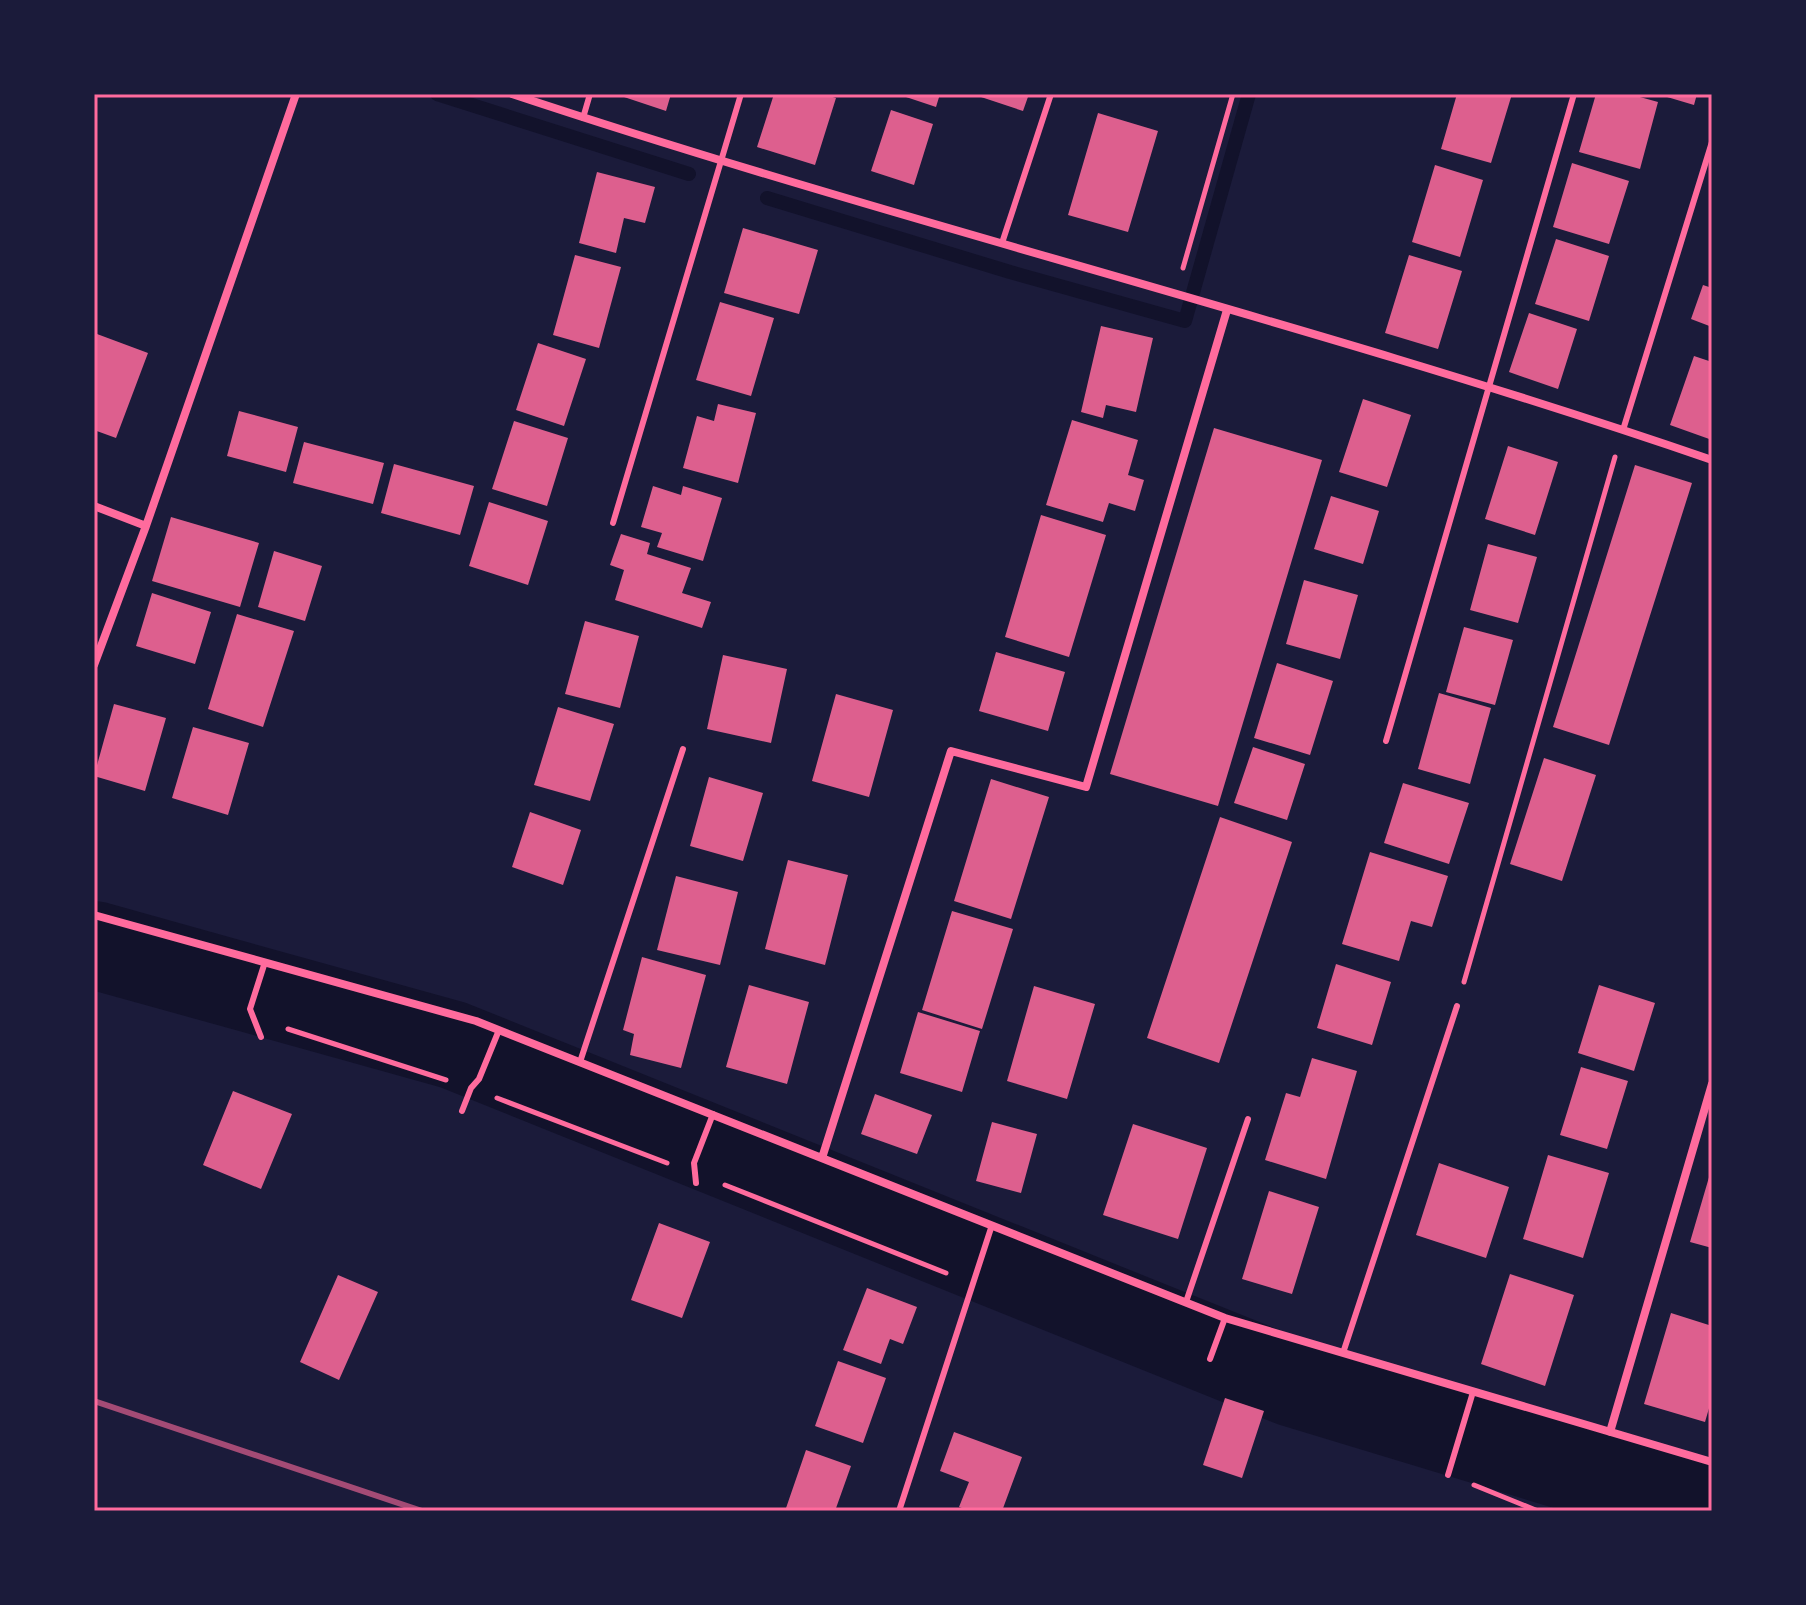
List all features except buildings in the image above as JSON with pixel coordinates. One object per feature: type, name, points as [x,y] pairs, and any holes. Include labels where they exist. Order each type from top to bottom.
[{"type":"street","points":[[94,665],[146,526],[296,94]]},
{"type":"street","points":[[512,94],[722,160],[1490,387],[1712,460]]},
{"type":"street","points":[[822,1158],[951,751],[1086,787],[1225,310]]},
{"type":"street","points":[[94,506],[146,526]]},
{"type":"street","points":[[94,915],[476,1021],[822,1158],[991,1230],[1186,1302],[1223,1322],[1343,1353],[1472,1394],[1712,1462]]},
{"type":"street","points":[[1610,1432],[1712,1084]]},
{"type":"lane","points":[[583,118],[590,94]]},
{"type":"lane","points":[[613,523],[741,94]]},
{"type":"lane","points":[[1002,243],[1051,94]]},
{"type":"lane","points":[[1386,741],[1574,94]]},
{"type":"lane","points":[[1623,430],[1712,142]]},
{"type":"lane","points":[[580,1062],[683,749]]},
{"type":"lane","points":[[261,1037],[250,1009],[265,962]]},
{"type":"lane","points":[[1343,1353],[1457,1006]]},
{"type":"lane","points":[[462,1111],[499,1030]]},
{"type":"lane","points":[[696,1183],[694,1163],[713,1114]]},
{"type":"lane","points":[[1186,1302],[1248,1119]]},
{"type":"lane","points":[[899,1511],[991,1230]]},
{"type":"lane","points":[[1210,1359],[1223,1322]]},
{"type":"lane","points":[[1448,1475],[1472,1394]]},
{"type":"path","points":[[1178,296],[1233,94]]},
{"type":"path","points":[[1457,1006],[1623,430]]},
{"type":"path","points":[[253,1018],[471,1088],[974,1280]]},
{"type":"path","points":[[1448,1475],[1538,1511]]},
{"type":"waterway","points":[[437,94],[689,174]]},
{"type":"waterway","points":[[767,198],[1185,321],[1249,94]]},
{"type":"waterway","points":[[94,945],[453,1045],[1293,1383],[1712,1510]]},
{"type":"railway","points":[[94,1401],[422,1511]]}]
